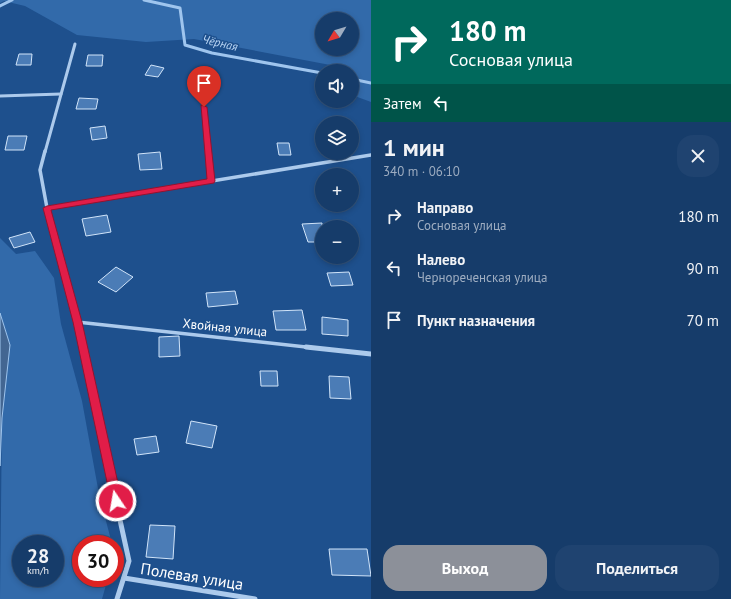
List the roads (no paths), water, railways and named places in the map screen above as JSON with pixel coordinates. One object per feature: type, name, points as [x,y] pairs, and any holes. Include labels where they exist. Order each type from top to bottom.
[{"type":"street","points":[[75,44],[40,170],[47,208],[78,322],[123,535]]},
{"type":"street","points":[[0,96],[61,94]]},
{"type":"street","points":[[204,107],[211,181]]},
{"type":"street","points":[[47,208],[371,155]]},
{"type":"street","name":"Хвойная улица","points":[[78,322],[371,354]]},
{"type":"street","points":[[124,538],[129,561],[124,578]]},
{"type":"street","name":"Полевая улица","points":[[124,578],[255,599]]},
{"type":"street","points":[[117,599],[121,587]]},
{"type":"waterway","name":"Чёрная","points":[[0,6],[12,0]]},
{"type":"waterway","name":"Чёрная","points":[[144,0],[180,8],[185,45],[212,53],[315,72]]},
{"type":"waterway","name":"Чёрная","points":[[359,80],[371,83]]}]
